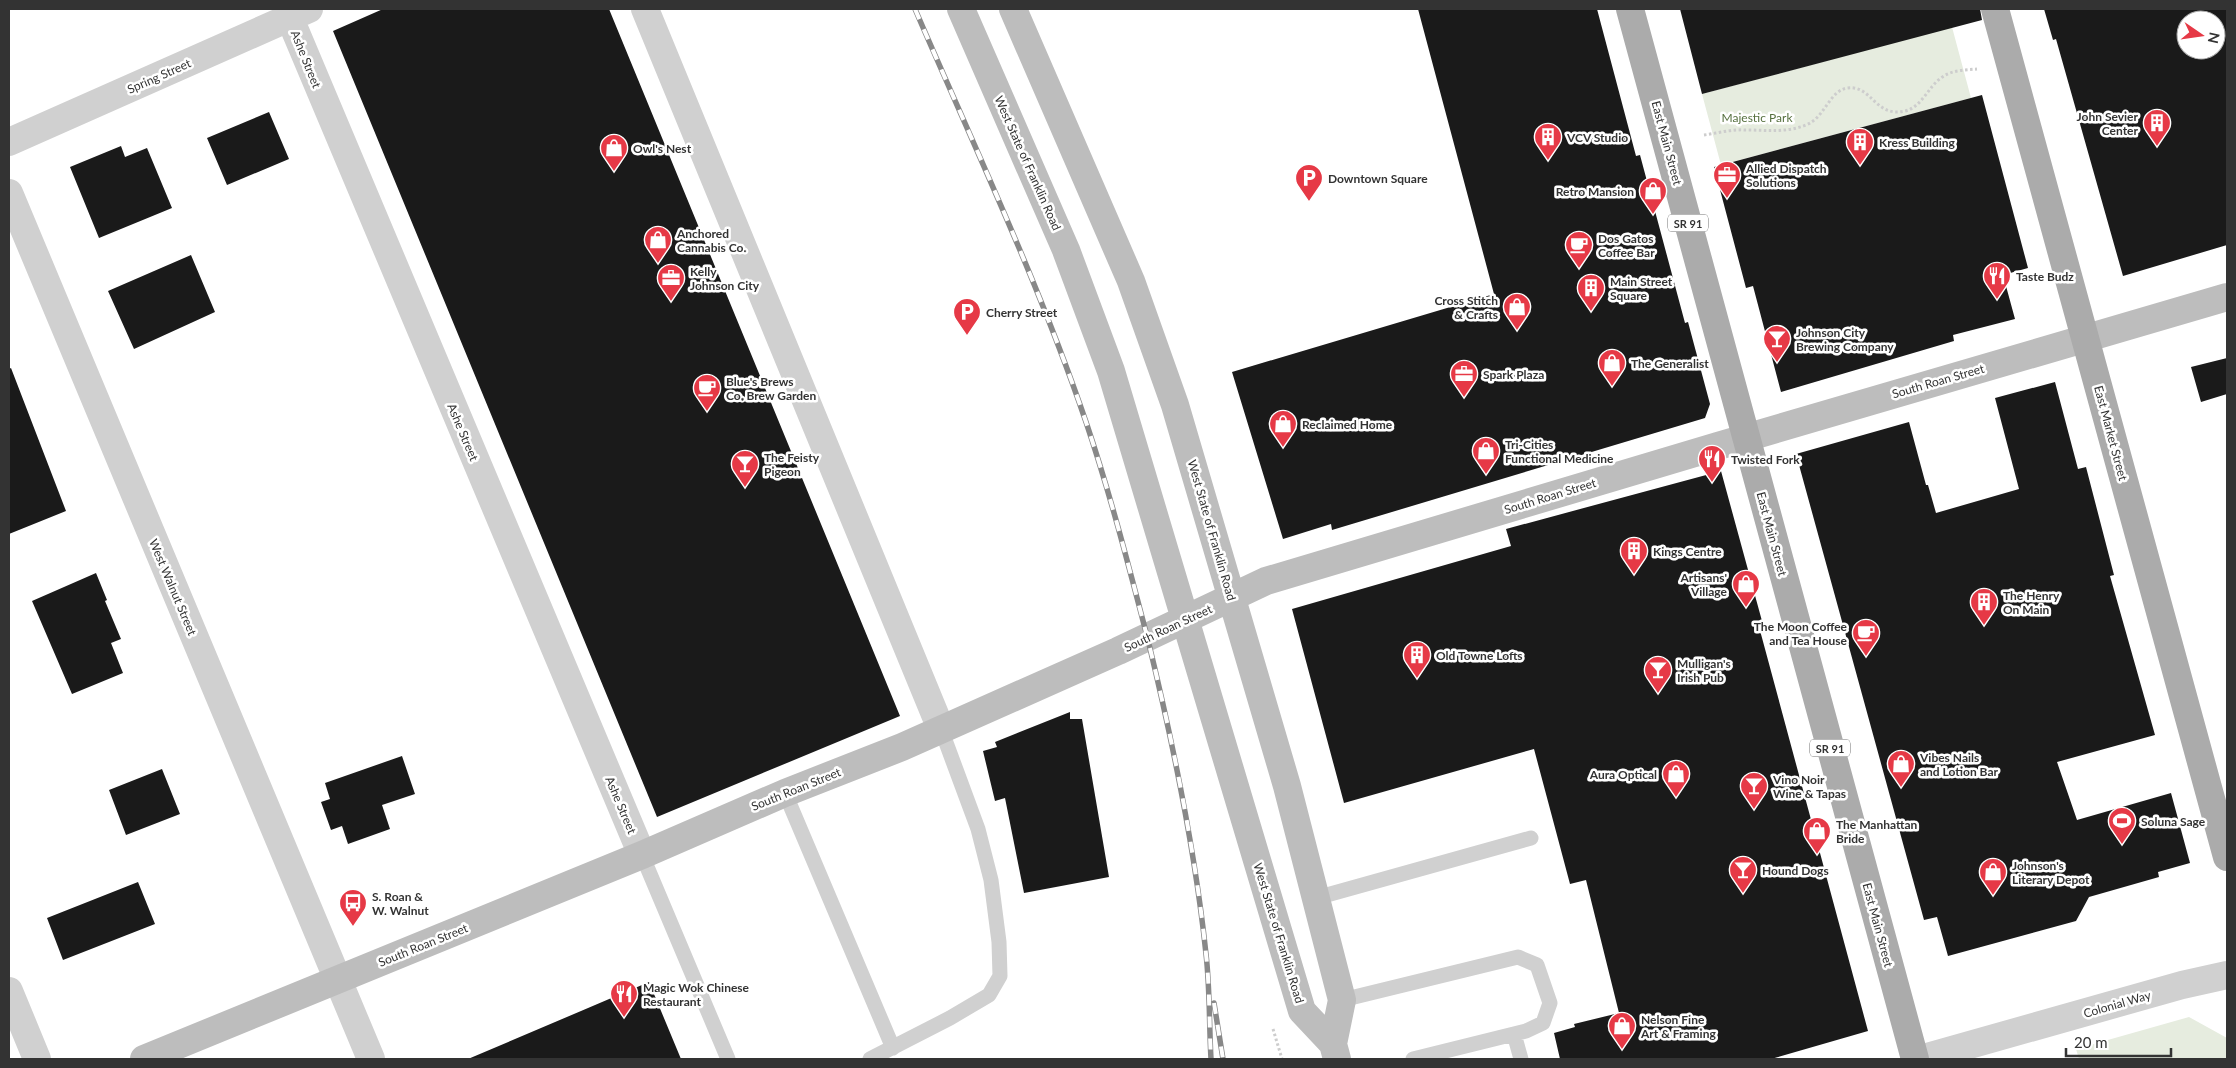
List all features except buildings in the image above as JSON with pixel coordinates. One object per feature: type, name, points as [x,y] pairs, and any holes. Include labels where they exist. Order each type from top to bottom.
[{"type":"main road","name":"West State of Franklin Road","points":[[961,9],[1055,224],[1089,309],[1111,371],[1302,1011],[1335,1052]]},
{"type":"main road","name":"West State of Franklin Road","points":[[1013,9],[1124,264],[1151,333],[1188,449],[1285,777],[1342,1000],[1335,1052]]},
{"type":"main road","name":"East Main Street","points":[[1630,9],[1915,1059]]},
{"type":"main road","name":"East Market Street","points":[[1995,9],[2227,857]]},
{"type":"main road","name":"South Roan Street","points":[[144,1059],[338,981],[941,729],[1266,581],[2227,297]]},
{"type":"street","points":[[645,9],[941,729]]},
{"type":"street","name":"Spring Street","points":[[9,142],[295,12]]},
{"type":"street","name":"Ashe Street","points":[[295,12],[642,855]]},
{"type":"street","name":"West Walnut Street","points":[[9,193],[370,1059]]},
{"type":"street","name":"Colonial Way","points":[[1920,1059],[2182,985],[2227,975]]},
{"type":"street","points":[[9,991],[37,1059]]},
{"type":"lane","points":[[870,1059],[950,1018],[989,995],[1000,976],[999,942],[991,880],[978,829],[941,729]]},
{"type":"lane","points":[[785,793],[893,1048]]},
{"type":"lane","points":[[1316,898],[1530,838]]},
{"type":"lane","points":[[642,855],[728,1059]]},
{"type":"lane","points":[[1342,1000],[1518,957],[1537,965],[1550,1003],[1543,1023],[1514,1034],[1412,1059]]},
{"type":"lane","points":[[1514,1034],[1521,1059]]},
{"type":"path","points":[[1704,135],[1744,130],[1777,132],[1798,128],[1817,119],[1836,93],[1848,88],[1862,91],[1884,110],[1906,111],[1921,101],[1938,80],[1945,75],[1957,71],[1977,69]]},
{"type":"green space","name":"Majestic Park","points":[[1952,27],[1971,98],[1721,165],[1702,94]]},
{"type":"green space","points":[[2189,1017],[2227,1038],[2227,1059],[2079,1059],[2076,1049]]},
{"type":"railway","points":[[915,9],[1005,214],[1047,317],[1086,422],[1119,530],[1157,679],[1196,875],[1207,967],[1211,1059]]},
{"type":"railway","points":[[1214,1003],[1223,1059]]},
{"type":"place","name":"John Sevier Center","points":[[2157,147]]},
{"type":"place","name":"VCV Studio","points":[[1548,161]]},
{"type":"place","name":"Kress Building","points":[[1860,166]]},
{"type":"place","name":"Owl's Nest","points":[[614,172]]},
{"type":"place","name":"Allied Dispatch Solutions","points":[[1727,199]]},
{"type":"place","name":"Downtown Square","points":[[1309,202]]},
{"type":"place","name":"Retro Mansion","points":[[1653,215]]},
{"type":"place","name":"Anchored Cannabis Co.","points":[[658,264]]},
{"type":"place","name":"Dos Gatos Coffee Bar","points":[[1579,269]]},
{"type":"place","name":"Taste Budz","points":[[1997,300]]},
{"type":"place","name":"Kelly Johnson City","points":[[671,302]]},
{"type":"place","name":"Main Street Square","points":[[1591,312]]},
{"type":"place","name":"Cross Stitch & Crafts","points":[[1517,331]]},
{"type":"place","name":"Cherry Street","points":[[967,336]]},
{"type":"place","name":"Johnson City Brewing Company","points":[[1777,363]]},
{"type":"place","name":"The Generalist","points":[[1612,387]]},
{"type":"place","name":"Spark Plaza","points":[[1464,398]]},
{"type":"place","name":"Blue's Brews Co. Brew Garden","points":[[707,412]]},
{"type":"place","name":"Reclaimed Home","points":[[1283,448]]},
{"type":"place","name":"Tri-Cities Functional Medicine","points":[[1486,475]]},
{"type":"place","name":"Twisted Fork","points":[[1712,483]]},
{"type":"place","name":"The Feisty Pigeon","points":[[745,488]]},
{"type":"place","name":"Kings Centre","points":[[1634,575]]},
{"type":"place","name":"Artisans' Village","points":[[1746,608]]},
{"type":"place","name":"The Henry On Main","points":[[1984,626]]},
{"type":"place","name":"The Moon Coffee and Tea House","points":[[1866,657]]},
{"type":"place","name":"Old Towne Lofts","points":[[1417,679]]},
{"type":"place","name":"Mulligan's Irish Pub","points":[[1658,694]]},
{"type":"place","name":"Vibes Nails and Lotion Bar","points":[[1901,788]]},
{"type":"place","name":"Aura Optical","points":[[1676,798]]},
{"type":"place","name":"Vino Noir Wine & Tapas","points":[[1754,810]]},
{"type":"place","name":"Soluna Sage","points":[[2122,845]]},
{"type":"place","name":"The Manhattan Bride","points":[[1817,855]]},
{"type":"place","name":"Hound Dogs","points":[[1743,894]]},
{"type":"place","name":"Johnson's Literary Depot","points":[[1993,896]]},
{"type":"place","name":"S. Roan & W. Walnut","points":[[353,927]]},
{"type":"place","name":"Magic Wok Chinese Restaurant","points":[[624,1018]]},
{"type":"place","name":"Nelson Fine Art & Framing","points":[[1622,1050]]}]
